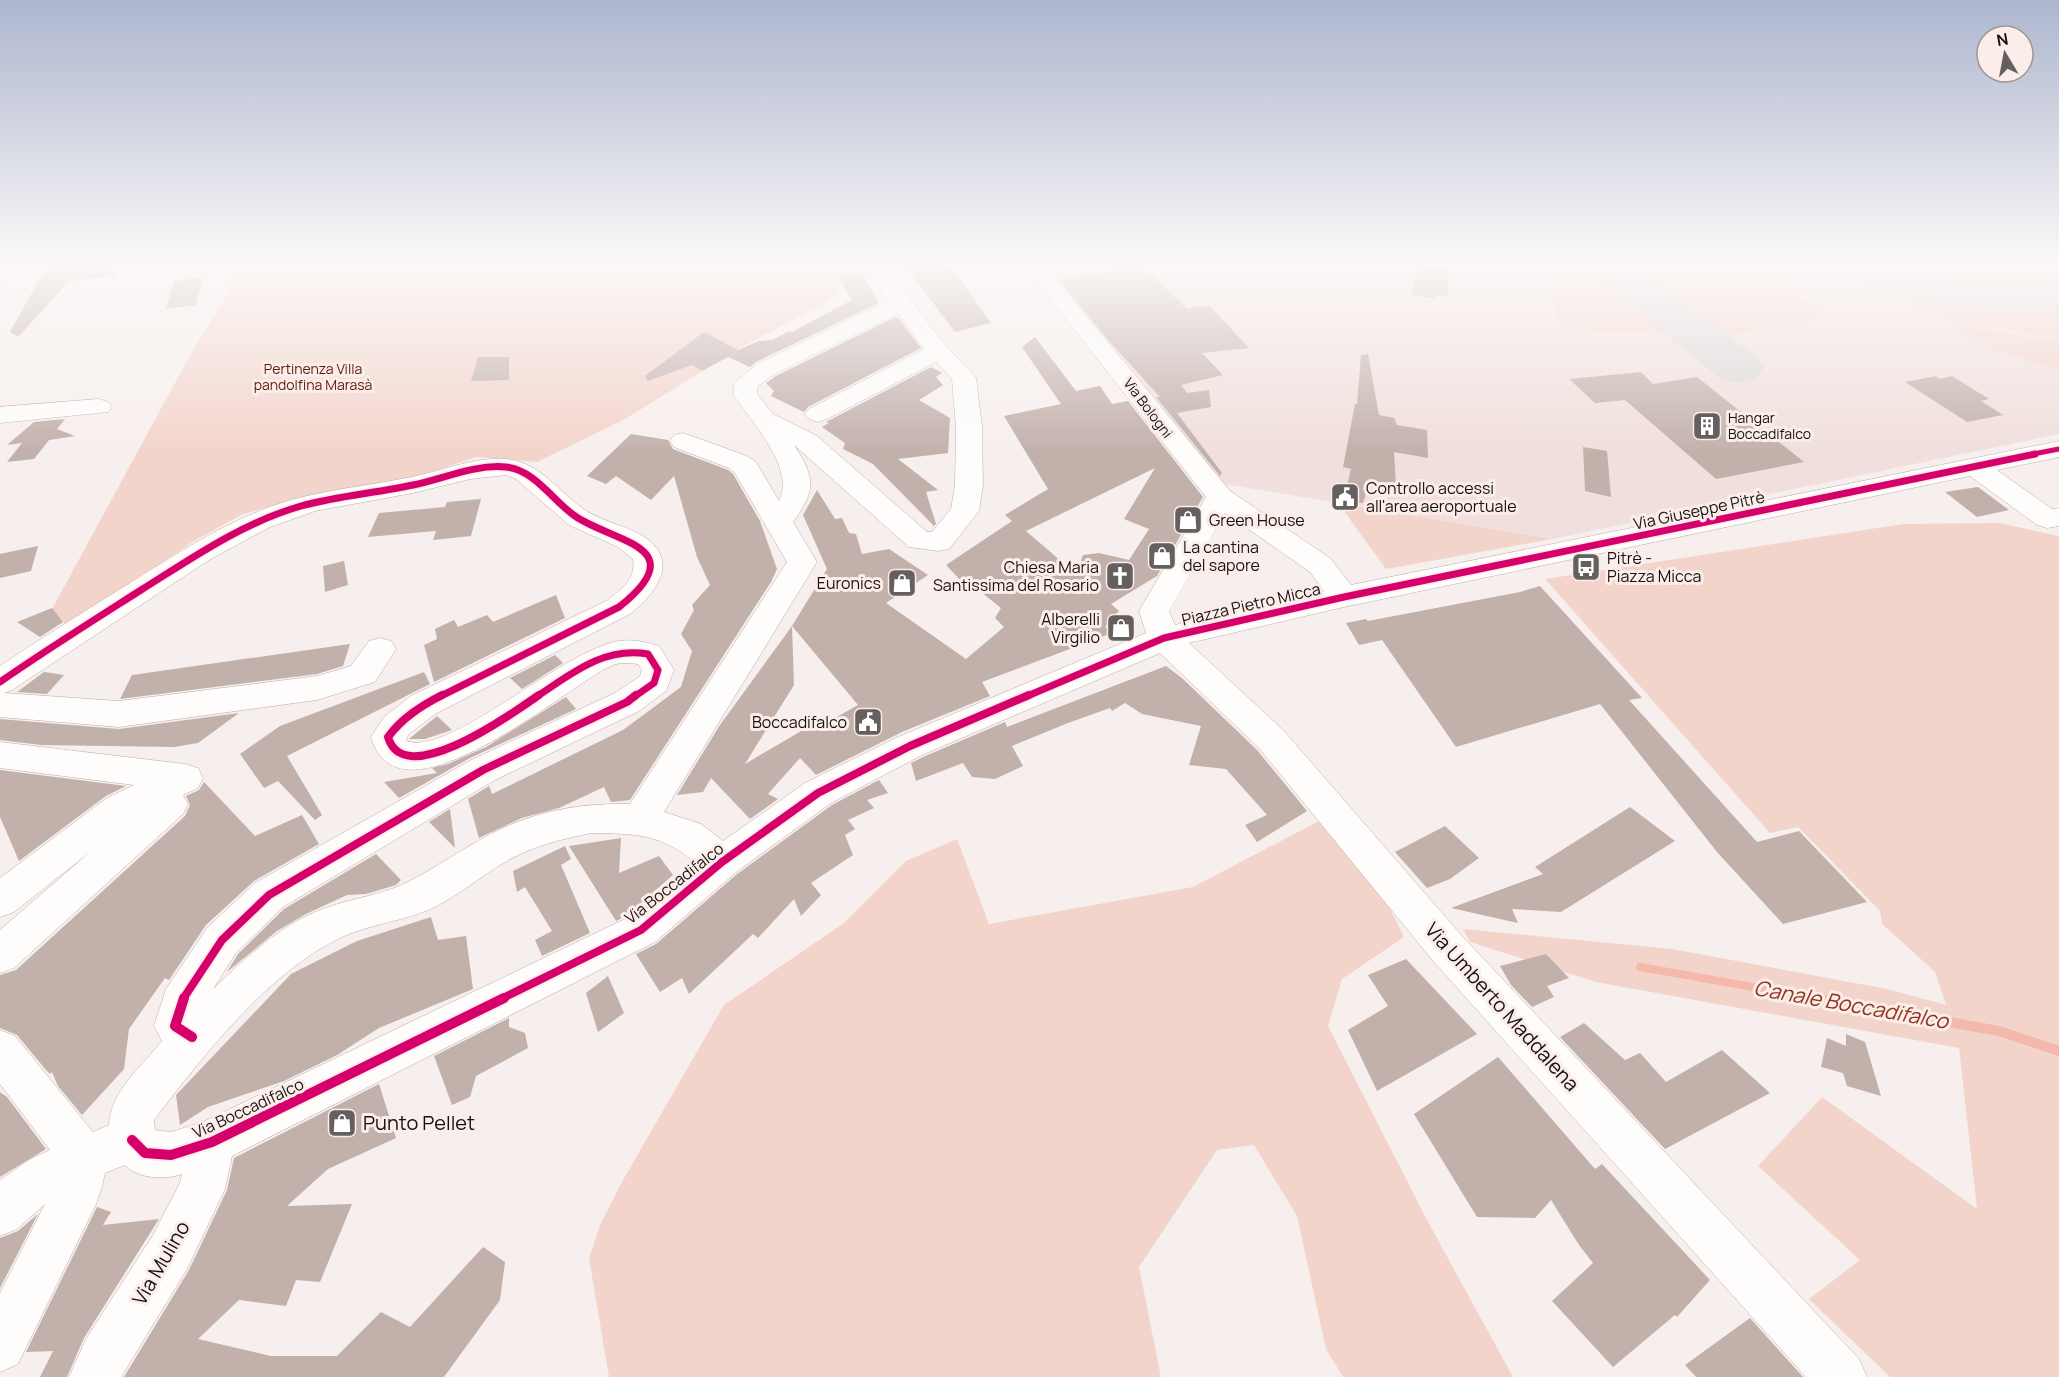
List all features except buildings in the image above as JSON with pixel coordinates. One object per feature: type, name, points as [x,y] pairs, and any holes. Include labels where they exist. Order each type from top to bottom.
[{"type":"street","points":[[778,522],[795,498],[798,482],[785,453],[745,394],[746,383],[766,369],[808,350],[851,326]]},
{"type":"street","points":[[762,419],[808,442],[919,540],[939,542],[965,511],[969,485],[969,427],[964,378],[920,326]]},
{"type":"street","name":"Via Bologni","points":[[1083,326],[1220,497]]},
{"type":"street","points":[[818,414],[939,351]]},
{"type":"street","points":[[0,415],[99,406]]},
{"type":"street","points":[[639,819],[802,562],[746,468],[738,462],[683,441]]},
{"type":"street","name":"Via Giuseppe Pitrè","points":[[1344,597],[2059,449]]},
{"type":"street","points":[[0,682],[50,647],[242,528],[304,505],[428,482],[475,468],[509,467],[522,473],[578,518],[643,549],[649,560],[648,571],[641,587],[619,607],[423,705],[396,726],[388,737],[398,755],[412,758],[445,750],[497,722],[597,659],[617,652],[633,650],[648,654],[654,660],[658,670],[654,683],[627,702],[483,770],[269,895],[222,940],[181,1003],[175,1026],[192,1037]]},
{"type":"street","points":[[1976,467],[2053,518]]},
{"type":"street","name":"Piazza Pietro Micca","points":[[1220,497],[1320,565],[1344,597],[1164,638],[1155,611],[1220,497]]},
{"type":"street","name":"Via Boccadifalco","points":[[132,1140],[145,1153],[171,1155],[212,1143],[641,930],[722,862],[818,793],[910,746],[1164,638]]},
{"type":"street","name":"Via Umberto Maddalena","points":[[1164,638],[1271,739],[1448,949],[1841,1377]]},
{"type":"street","points":[[0,705],[119,714],[317,688],[363,674],[380,649]]},
{"type":"street","points":[[0,755],[177,791]]},
{"type":"street","points":[[0,900],[120,808],[177,791]]},
{"type":"street","points":[[0,955],[177,791]]},
{"type":"street","points":[[0,1212],[48,1173],[132,1140],[132,1113],[192,1037],[273,959],[306,936],[334,922],[419,896],[504,845],[550,826],[592,818],[639,819],[688,835],[722,862]]},
{"type":"street","points":[[0,1050],[84,1157],[79,1187],[0,1346]]},
{"type":"street","name":"Via Mulino","points":[[95,1377],[104,1357],[170,1252],[202,1189],[212,1143]]},
{"type":"shaded area","points":[[1090,326],[2059,326],[2059,434],[1552,539],[1213,482]]},
{"type":"green space","name":"Pertinenza Villa pandolfina Marasà","points":[[208,326],[781,326],[743,346],[625,419],[537,462],[476,457],[415,478],[291,500],[241,515],[194,541],[67,627],[52,609]]},
{"type":"green space","points":[[1559,326],[1674,326],[1686,338],[1678,339],[1654,330],[1636,332],[1562,330]]},
{"type":"green space","points":[[1689,326],[1786,326],[1712,337],[1700,335]]},
{"type":"green space","points":[[1986,326],[2059,326],[2059,338]]},
{"type":"green space","points":[[1952,327],[2059,342],[2059,371],[1993,349]]},
{"type":"green space","points":[[1338,503],[1552,539],[1386,569]]},
{"type":"green space","points":[[1999,523],[2059,536],[2059,1377],[1890,1377],[1809,1299],[1860,1260],[1758,1166],[1822,1097],[1977,1209],[1959,1048],[1596,982],[1470,942],[1463,929],[1672,949],[1887,989],[1946,1005],[1935,972],[1882,924],[1880,911],[1798,827],[1770,833],[1545,579],[1903,524]]},
{"type":"green space","points":[[1319,821],[1381,890],[1404,937],[1342,979],[1328,1026],[1427,1220],[1513,1377],[1343,1377],[1326,1349],[1297,1216],[1254,1145],[1217,1150],[1139,1267],[1161,1377],[609,1377],[589,1258],[601,1223],[623,1180],[724,1005],[844,923],[906,861],[957,839],[989,924],[1193,887]]},
{"type":"waterway","name":"Canale Boccadifalco","points":[[1640,967],[1821,999]]},
{"type":"waterway","name":"Canale Boccadifalco","points":[[1813,998],[1999,1031],[2059,1051]]},
{"type":"taxiway","points":[[1686,326],[1739,368]]},
{"type":"cycle path","points":[[132,1140],[145,1153],[171,1155],[212,1142],[641,930],[722,862],[818,793],[910,746],[1164,638],[1344,597],[2059,449]]},
{"type":"cycle path","points":[[0,682],[198,553],[237,531],[301,506],[413,485],[470,471],[494,467],[516,469],[535,480],[579,519],[628,540],[638,546],[648,559],[648,574],[641,587],[619,607],[423,705],[396,726],[388,737],[392,748],[401,755],[421,757],[445,750],[472,737],[599,658],[611,654],[629,652],[648,654],[658,670],[654,683],[627,702],[483,770],[269,895],[222,940],[181,1003],[175,1026],[192,1037]]},
{"type":"place","name":"Hangar Boccadifalco","points":[[1707,426]]},
{"type":"place","name":"Controllo accessi all'area aeroportuale","points":[[1345,497]]},
{"type":"place","name":"Green House","points":[[1188,520]]},
{"type":"place","name":"La cantina del sapore","points":[[1162,556]]},
{"type":"place","name":"Pitrè - Piazza Micca","points":[[1586,567]]},
{"type":"place","name":"Chiesa Maria Santissima del Rosario","points":[[1120,576]]},
{"type":"place","name":"Euronics","points":[[902,583]]},
{"type":"place","name":"Alberelli Virgilio","points":[[1121,628]]},
{"type":"place","name":"Boccadifalco","points":[[868,722]]},
{"type":"place","name":"Punto Pellet","points":[[342,1123]]}]
